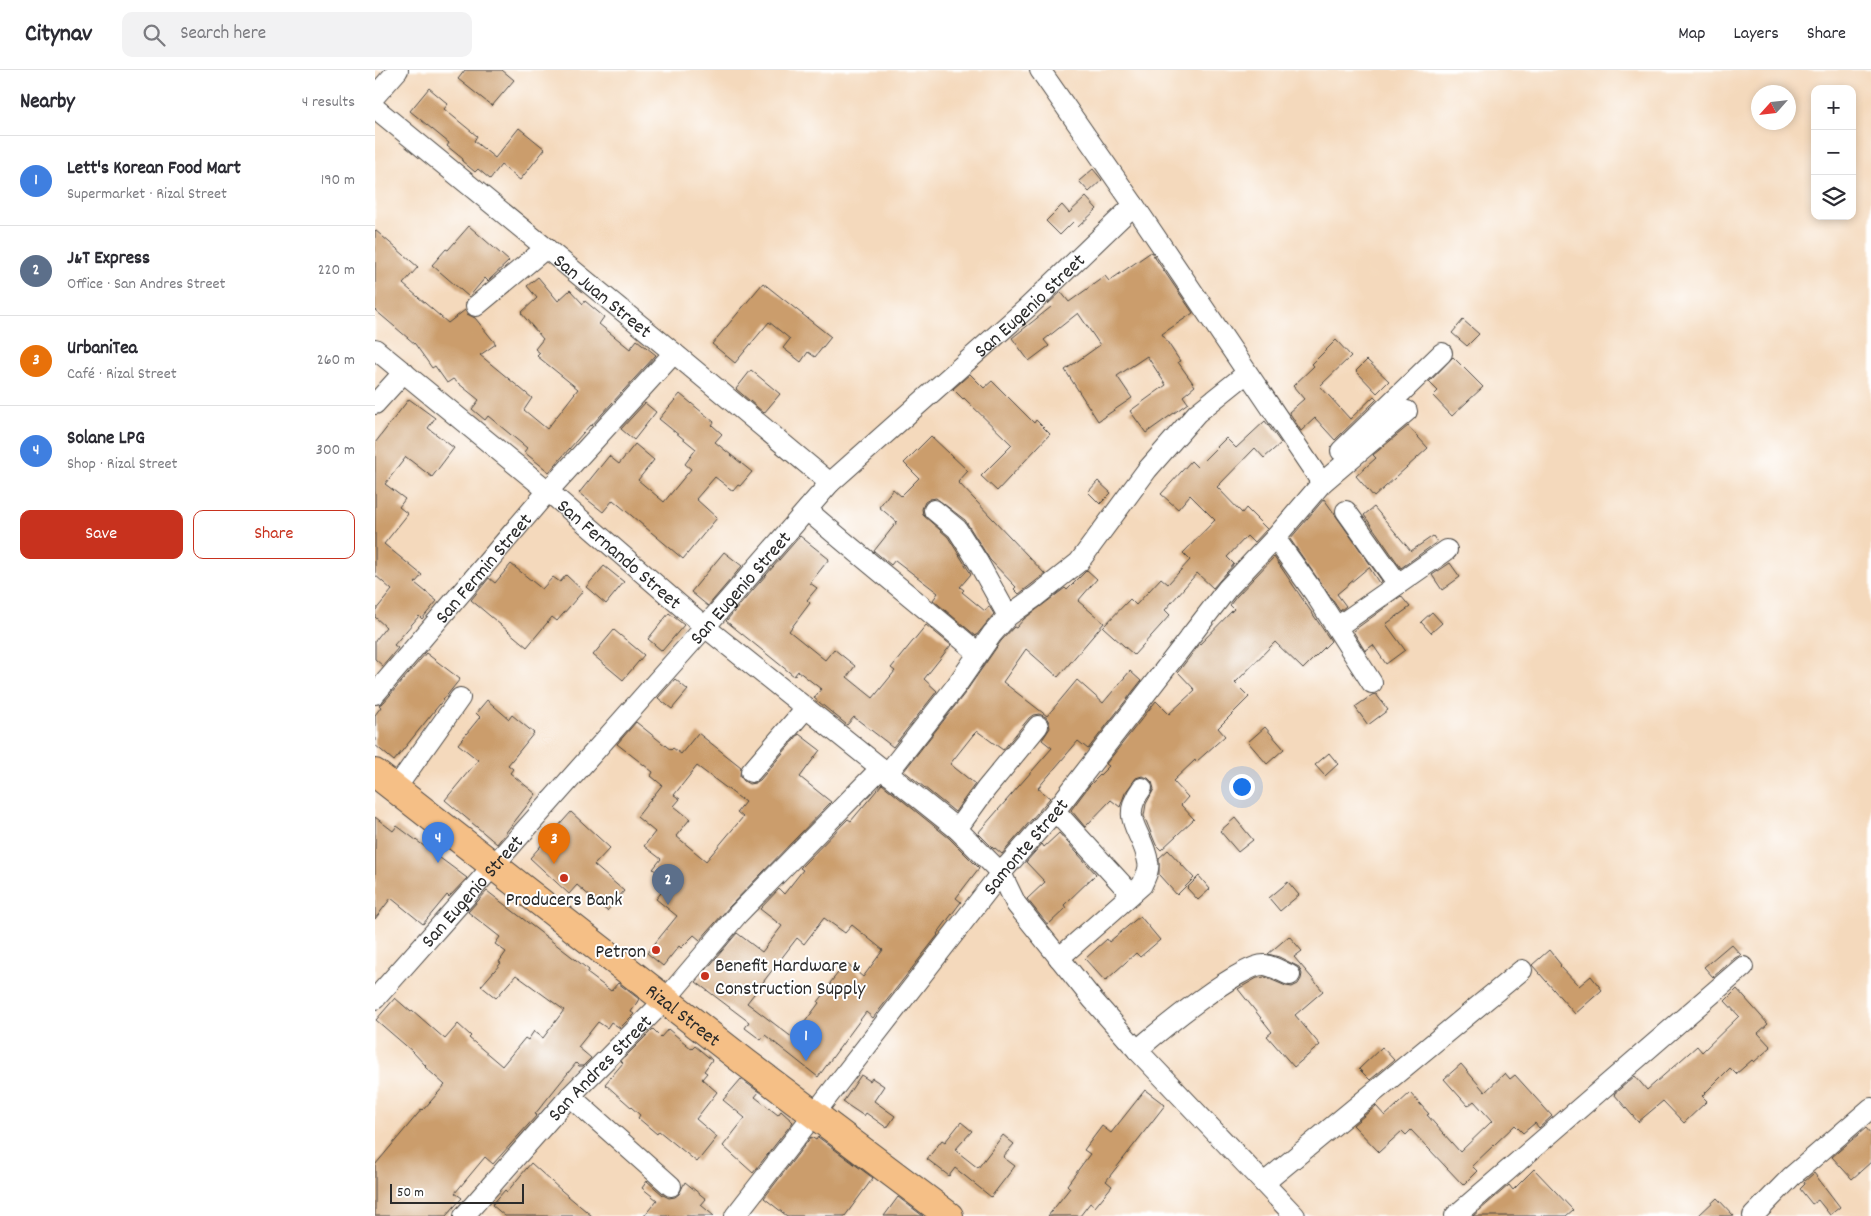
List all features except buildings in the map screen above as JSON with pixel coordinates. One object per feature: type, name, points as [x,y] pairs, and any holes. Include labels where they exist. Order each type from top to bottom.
[{"type":"main road","name":"Rizal Street","points":[[385,781],[667,999],[746,1063],[815,1113],[949,1216]]},
{"type":"street","points":[[375,96],[398,70]]},
{"type":"street","points":[[1040,70],[1320,480]]},
{"type":"street","name":"San Juan Street","points":[[375,108],[830,483]]},
{"type":"street","name":"San Eugenio Street","points":[[379,986],[494,866],[830,483],[1027,308],[1134,205]]},
{"type":"street","points":[[476,306],[546,248]]},
{"type":"street","name":"San Fernando Street","points":[[375,349],[548,491],[705,627],[957,829],[1001,873],[1016,904],[1137,1050],[1295,1216]]},
{"type":"street","name":"San Fermin Street","points":[[375,694],[548,491],[674,353]]},
{"type":"street","points":[[1320,480],[1341,451],[1442,353]]},
{"type":"street","points":[[375,404],[404,372]]},
{"type":"street","name":"San Andres Street","points":[[464,1216],[570,1096],[667,999],[738,914],[884,771],[956,686],[977,653],[1008,616],[1079,562],[1147,470],[1197,412],[1247,373]]},
{"type":"street","points":[[1320,480],[1407,411]]},
{"type":"street","name":"Samonte Street","points":[[735,1216],[1001,873],[1055,811],[1227,589],[1275,538],[1320,480]]},
{"type":"street","points":[[807,510],[977,653]]},
{"type":"street","points":[[934,510],[957,529],[1008,616]]},
{"type":"street","points":[[1346,511],[1398,584]]},
{"type":"street","points":[[1275,538],[1337,627],[1372,683]]},
{"type":"street","points":[[1337,627],[1447,550]]},
{"type":"street","points":[[385,781],[460,698]]},
{"type":"street","points":[[751,772],[806,708]]},
{"type":"street","points":[[957,829],[980,796],[1038,726]]},
{"type":"street","points":[[1059,958],[1142,885],[1149,863],[1130,811],[1134,799],[1142,788]]},
{"type":"street","points":[[1055,811],[1131,894]]},
{"type":"street","points":[[1137,1050],[1187,1009],[1251,967],[1265,965],[1290,974]]},
{"type":"street","points":[[1455,1216],[1743,967]]},
{"type":"street","points":[[1264,1183],[1522,970]]},
{"type":"street","points":[[570,1096],[671,1186]]},
{"type":"street","points":[[1753,1216],[1793,1176],[1871,1108]]},
{"type":"place","name":"Solane LPG","points":[[438,863]]},
{"type":"place","name":"UrbaniTea","points":[[554,864]]},
{"type":"place","name":"Producers Bank","points":[[564,878]]},
{"type":"place","name":"J&T Express","points":[[668,905]]},
{"type":"place","name":"Petron","points":[[656,950]]},
{"type":"place","name":"Benefit Hardware & Construction Supply","points":[[705,976]]},
{"type":"place","name":"Lett's Korean Food Mart","points":[[806,1061]]}]
